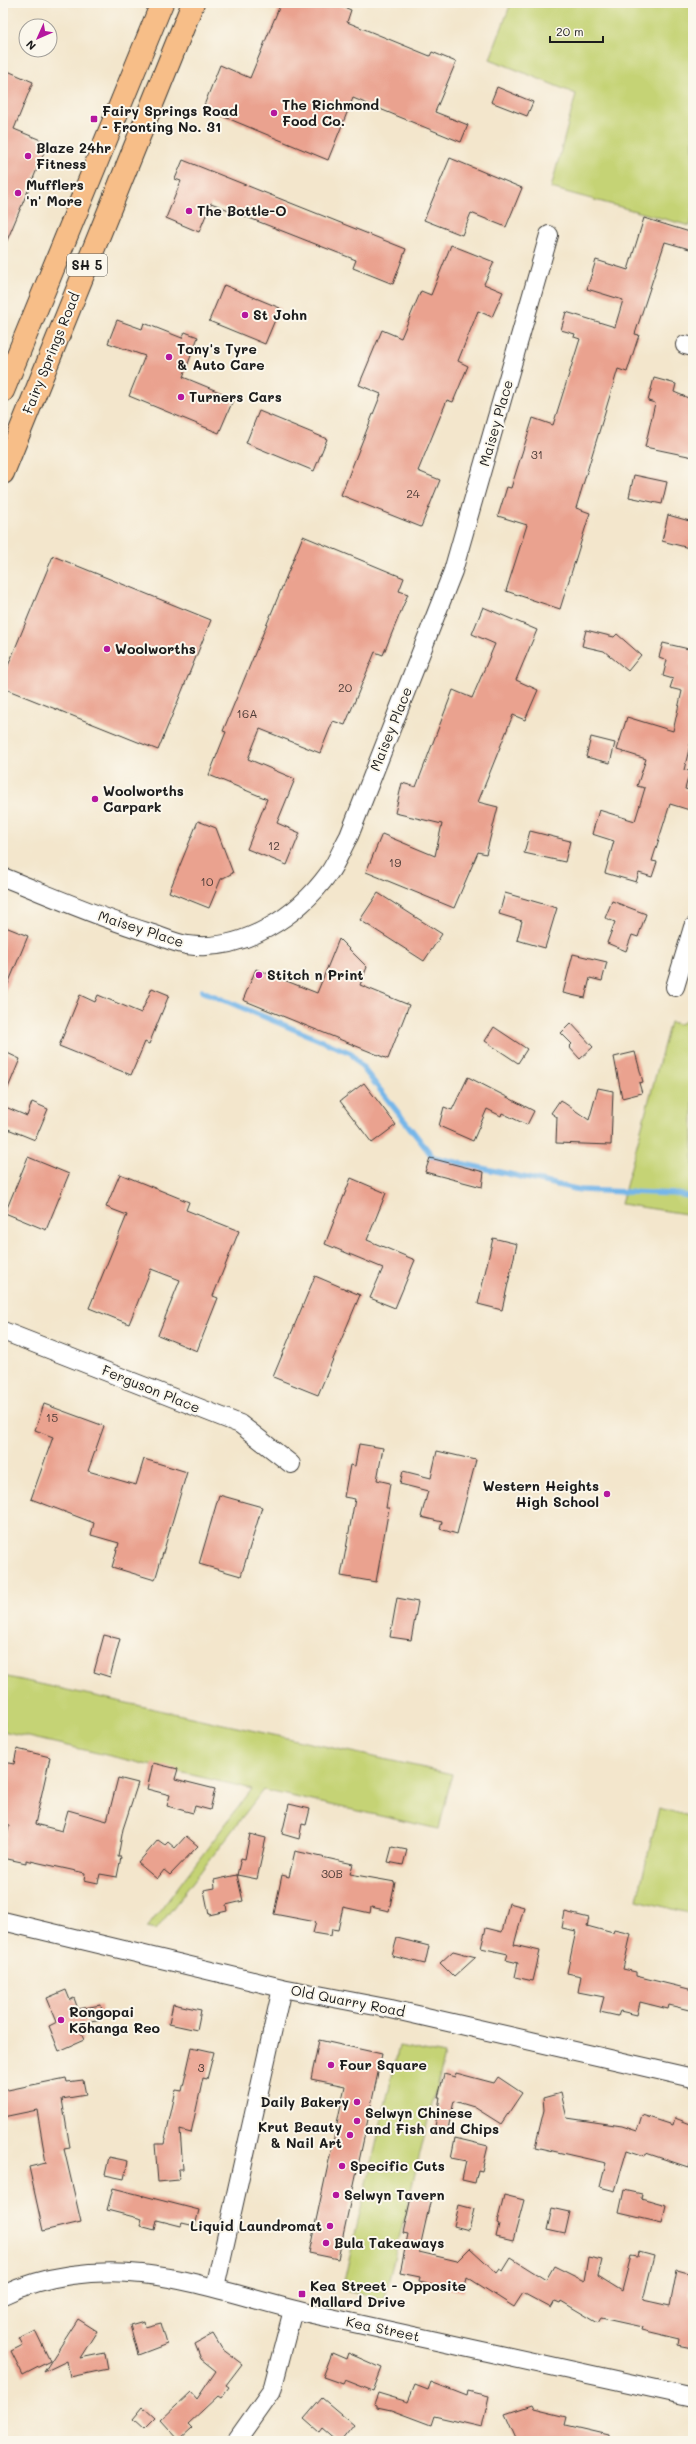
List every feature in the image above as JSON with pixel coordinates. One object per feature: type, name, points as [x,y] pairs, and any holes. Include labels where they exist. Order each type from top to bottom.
[{"type":"highway","name":"SH 5","points":[[3,391],[162,3]]},
{"type":"highway","name":"Fairy Springs Road","points":[[3,473],[173,56],[193,3]]},
{"type":"highway","points":[[144,45],[173,56]]},
{"type":"street","name":"Maisey Place","points":[[3,877],[112,921],[187,945],[216,945],[253,936],[278,922],[305,900],[329,873],[349,836],[453,571],[549,235]]},
{"type":"street","points":[[676,987],[693,927]]},
{"type":"street","name":"Ferguson Place","points":[[3,1331],[240,1424],[291,1464]]},
{"type":"street","name":"Old Quarry Road","points":[[3,1921],[282,1988],[391,2009],[693,2078]]},
{"type":"street","points":[[215,2288],[282,1988]]},
{"type":"street","name":"Kea Street","points":[[3,2295],[37,2282],[68,2275],[104,2273],[142,2274],[215,2288],[293,2310],[693,2397]]},
{"type":"street","points":[[236,2441],[272,2390],[293,2310]]},
{"type":"green space","points":[[511,3],[693,3],[693,216],[690,226],[551,188],[576,94],[490,59]]},
{"type":"green space","points":[[693,1015],[693,1215],[621,1204],[670,1022],[680,1024]]},
{"type":"green space","points":[[3,1676],[452,1774],[439,1829],[263,1790],[156,1930],[147,1928],[252,1789],[3,1731]]},
{"type":"green space","points":[[659,1808],[693,1817],[693,1914],[637,1900]]},
{"type":"green space","points":[[399,2046],[444,2055],[384,2300],[342,2290]]},
{"type":"building","points":[[281,3],[334,3],[351,10],[347,22],[430,56],[432,52],[456,62],[435,112],[468,125],[461,142],[353,98],[328,160],[203,108],[220,65],[250,78]]},
{"type":"building","points":[[3,69],[33,82],[14,129],[48,143],[3,250]]},
{"type":"building","points":[[497,87],[533,102],[527,116],[491,102]]},
{"type":"building","points":[[450,158],[522,188],[506,227],[471,213],[462,235],[424,220]]},
{"type":"building","points":[[183,160],[406,249],[393,284],[353,268],[356,260],[211,203],[199,232],[166,218],[181,181],[175,179]]},
{"type":"building","points":[[644,218],[693,233],[693,250],[665,242],[635,334],[639,335],[627,372],[618,369],[576,508],[590,513],[560,609],[506,591],[527,525],[498,516],[507,487],[511,488],[533,418],[553,425],[580,339],[574,337],[575,334],[561,330],[566,312],[615,327],[623,300],[587,289],[596,260],[628,270]]},
{"type":"building","points":[[451,245],[494,262],[484,284],[503,292],[492,317],[478,311],[458,361],[468,366],[453,402],[447,400],[418,471],[440,480],[421,527],[341,495],[381,394],[359,385],[382,330],[401,338],[421,291],[431,295]]},
{"type":"building","name":"St John","points":[[224,285],[280,308],[265,344],[209,321]]},
{"type":"building","points":[[117,320],[142,329],[144,323],[182,338],[185,332],[198,337],[183,377],[234,398],[219,433],[129,396],[145,356],[108,343]]},
{"type":"building","points":[[654,378],[676,384],[674,392],[693,400],[693,457],[645,447],[655,403],[648,401]]},
{"type":"building","points":[[259,411],[327,439],[314,471],[246,443]]},
{"type":"building","points":[[634,475],[667,482],[662,504],[629,497]]},
{"type":"building","points":[[668,515],[693,522],[693,549],[662,541]]},
{"type":"building","points":[[303,536],[404,578],[399,591],[408,594],[383,655],[375,652],[345,725],[333,721],[320,753],[260,729],[248,759],[295,779],[277,823],[300,833],[287,865],[247,849],[267,799],[209,775],[226,732],[223,731]]},
{"type":"building","name":"Woolworths","points":[[53,556],[211,620],[158,750],[3,688],[3,678]]},
{"type":"building","points":[[483,607],[537,630],[516,680],[538,690],[525,720],[513,715],[478,802],[498,807],[486,854],[478,852],[454,908],[366,872],[382,834],[435,856],[442,824],[395,813],[402,783],[416,787],[453,690],[472,698],[495,644],[472,634]]},
{"type":"building","points":[[586,630],[614,637],[617,634],[641,655],[628,671],[604,651],[582,646]]},
{"type":"building","points":[[663,643],[693,650],[690,665],[693,666],[693,733],[684,770],[690,771],[685,789],[693,791],[693,811],[670,804],[652,861],[657,862],[652,877],[639,873],[636,882],[605,873],[614,841],[592,834],[599,810],[635,821],[645,788],[637,786],[646,759],[617,750],[627,717],[673,731],[682,691],[670,688],[673,679],[663,676],[667,660],[659,657]]},
{"type":"building","points":[[591,737],[615,743],[610,763],[586,757]]},
{"type":"building","points":[[198,821],[216,828],[233,873],[221,879],[209,908],[169,892]]},
{"type":"building","points":[[530,831],[570,841],[565,862],[524,853]]},
{"type":"building","points":[[378,893],[442,934],[424,961],[360,920]]},
{"type":"building","points":[[505,893],[557,908],[545,948],[517,940],[522,921],[499,914]]},
{"type":"building","points":[[612,901],[646,914],[638,937],[632,935],[626,951],[607,943],[615,922],[605,918]]},
{"type":"building","points":[[3,926],[28,936],[3,996]]},
{"type":"building","points":[[339,939],[367,967],[360,985],[409,1005],[388,1059],[243,1000],[256,969],[317,993]]},
{"type":"building","points":[[573,954],[607,962],[602,981],[590,978],[585,998],[563,993]]},
{"type":"building","points":[[152,988],[169,995],[149,1044],[145,1042],[131,1075],[59,1046],[80,995],[95,1002],[98,995],[141,1013]]},
{"type":"building","points":[[571,1023],[593,1047],[580,1059],[569,1047],[572,1044],[561,1033]]},
{"type":"building","points":[[494,1027],[527,1049],[518,1063],[485,1041]]},
{"type":"building","points":[[3,1051],[20,1059],[3,1100]]},
{"type":"building","points":[[635,1052],[643,1082],[639,1083],[642,1093],[622,1098],[614,1057]]},
{"type":"building","points":[[468,1077],[534,1111],[527,1125],[502,1113],[501,1116],[487,1109],[473,1141],[439,1126],[444,1107],[452,1110]]},
{"type":"building","points":[[364,1083],[396,1125],[372,1143],[340,1101]]},
{"type":"building","points":[[598,1088],[613,1091],[611,1145],[556,1143],[557,1117],[551,1113],[560,1100],[589,1120]]},
{"type":"building","points":[[32,1102],[48,1109],[35,1140],[3,1127],[3,1106],[27,1116]]},
{"type":"building","points":[[28,1157],[69,1174],[46,1230],[5,1213]]},
{"type":"building","points":[[430,1158],[484,1172],[482,1187],[425,1172]]},
{"type":"building","points":[[120,1174],[189,1202],[186,1210],[239,1231],[213,1296],[218,1298],[197,1351],[158,1335],[180,1280],[151,1269],[129,1324],[89,1308],[127,1215],[106,1207]]},
{"type":"building","points":[[351,1178],[386,1193],[367,1240],[415,1260],[395,1308],[370,1298],[383,1268],[325,1244]]},
{"type":"building","points":[[493,1238],[517,1244],[502,1310],[478,1304]]},
{"type":"building","points":[[315,1276],[360,1295],[318,1395],[273,1377]]},
{"type":"building","points":[[44,1404],[104,1426],[88,1471],[136,1485],[144,1459],[187,1472],[155,1580],[112,1567],[119,1543],[91,1535],[94,1523],[31,1499],[53,1437],[35,1430]]},
{"type":"building","points":[[359,1444],[383,1448],[377,1480],[390,1483],[386,1508],[389,1508],[376,1582],[341,1576],[355,1499],[344,1497],[350,1465],[355,1466]]},
{"type":"building","points":[[437,1451],[476,1460],[457,1534],[440,1529],[442,1522],[421,1517],[428,1491],[400,1484],[403,1471],[431,1478]]},
{"type":"building","points":[[219,1495],[262,1507],[241,1576],[199,1564]]},
{"type":"building","points":[[397,1598],[418,1602],[411,1640],[390,1637]]},
{"type":"building","points":[[104,1635],[120,1639],[110,1677],[94,1672]]},
{"type":"building","points":[[17,1749],[50,1757],[35,1824],[62,1831],[68,1810],[107,1821],[118,1778],[138,1783],[123,1829],[118,1857],[121,1857],[117,1877],[100,1874],[98,1883],[84,1880],[85,1873],[26,1860],[26,1863],[3,1858],[9,1825],[3,1824],[3,1762],[14,1764]]},
{"type":"building","points":[[153,1763],[178,1769],[175,1779],[215,1789],[210,1810],[195,1806],[193,1813],[167,1806],[170,1795],[147,1789]]},
{"type":"building","points":[[289,1804],[310,1809],[306,1825],[302,1824],[299,1839],[282,1834]]},
{"type":"building","points":[[250,1834],[266,1838],[257,1879],[237,1875],[241,1858],[245,1859]]},
{"type":"building","points":[[186,1836],[198,1846],[170,1875],[164,1870],[157,1879],[138,1863],[158,1840],[165,1845],[168,1842],[175,1848]]},
{"type":"building","points":[[392,1847],[407,1850],[403,1865],[388,1862]]},
{"type":"building","points":[[295,1851],[353,1864],[350,1874],[395,1882],[389,1911],[371,1907],[370,1913],[343,1907],[338,1930],[332,1929],[331,1936],[313,1933],[316,1922],[274,1914],[282,1875],[289,1877]]},
{"type":"building","points":[[237,1875],[243,1901],[226,1905],[227,1911],[209,1915],[204,1890],[215,1888],[214,1880]]},
{"type":"building","points":[[509,1903],[524,1907],[514,1945],[540,1951],[533,1981],[515,1977],[518,1963],[506,1960],[508,1954],[481,1948],[486,1928],[502,1932]]},
{"type":"building","points":[[565,1912],[589,1918],[587,1926],[613,1933],[614,1930],[631,1934],[623,1969],[636,1972],[636,1976],[693,1990],[693,2011],[669,2005],[668,2009],[640,2002],[637,2015],[620,2011],[618,2016],[600,2012],[604,1997],[578,1992],[581,1976],[567,1973],[576,1931],[562,1928]]},
{"type":"building","points":[[397,1938],[429,1946],[425,1964],[392,1956]]},
{"type":"building","points":[[453,1951],[476,1957],[454,1977],[440,1963]]},
{"type":"building","points":[[66,1990],[70,2000],[74,1998],[78,2009],[101,2005],[103,2019],[84,2022],[87,2031],[81,2033],[84,2040],[59,2051],[49,2026],[57,2022],[47,1998]]},
{"type":"building","points":[[173,2004],[201,2010],[197,2030],[169,2024]]},
{"type":"building","points":[[319,2040],[382,2054],[338,2259],[309,2253],[345,2086],[311,2079]]},
{"type":"building","points":[[192,2047],[214,2052],[207,2079],[203,2078],[191,2133],[180,2130],[183,2169],[178,2169],[179,2180],[158,2182],[155,2144],[164,2144],[176,2090],[182,2091]]},
{"type":"building","points":[[456,2073],[494,2083],[498,2077],[522,2093],[501,2124],[474,2107],[454,2101],[448,2129],[435,2127],[440,2097],[438,2097],[444,2074],[455,2077]]},
{"type":"building","points":[[66,2078],[67,2082],[83,2080],[86,2095],[62,2099],[70,2148],[64,2149],[81,2222],[43,2231],[29,2167],[46,2163],[37,2110],[3,2117],[3,2091]]},
{"type":"building","points":[[561,2093],[567,2118],[622,2126],[637,2131],[642,2115],[673,2125],[675,2118],[693,2125],[693,2152],[688,2167],[646,2153],[645,2156],[627,2150],[615,2191],[600,2187],[606,2163],[535,2147],[544,2110],[543,2098]]},
{"type":"building","points":[[455,2138],[488,2146],[482,2171],[478,2170],[475,2183],[462,2180],[466,2161],[451,2158]]},
{"type":"building","points":[[109,2157],[128,2161],[124,2179],[105,2175]]},
{"type":"building","points":[[113,2188],[199,2210],[195,2226],[182,2223],[181,2226],[157,2220],[155,2230],[140,2226],[142,2219],[107,2210]]},
{"type":"building","points":[[624,2190],[642,2194],[641,2198],[666,2205],[662,2223],[619,2213]]},
{"type":"building","points":[[412,2193],[431,2198],[419,2252],[457,2261],[470,2248],[497,2273],[500,2269],[503,2271],[511,2258],[546,2280],[554,2266],[584,2281],[588,2257],[602,2260],[598,2276],[622,2291],[631,2256],[638,2257],[639,2252],[654,2256],[643,2300],[670,2306],[677,2270],[692,2274],[689,2292],[693,2304],[693,2348],[678,2345],[679,2339],[641,2330],[642,2327],[601,2318],[598,2323],[561,2301],[560,2303],[555,2301],[551,2308],[523,2293],[514,2307],[467,2277],[464,2292],[419,2282],[420,2277],[400,2273],[408,2234],[403,2233]]},
{"type":"building","points":[[504,2195],[524,2200],[513,2241],[496,2237],[499,2224],[497,2223]]},
{"type":"building","points":[[459,2205],[474,2209],[469,2230],[454,2226]]},
{"type":"building","points":[[552,2208],[570,2212],[565,2234],[547,2230]]},
{"type":"building","points":[[78,2319],[97,2331],[80,2358],[105,2353],[108,2369],[70,2377],[67,2361],[44,2372]]},
{"type":"building","points":[[144,2321],[145,2327],[161,2323],[167,2344],[138,2355],[130,2325]]},
{"type":"building","points":[[35,2330],[50,2361],[23,2375],[11,2351],[23,2345],[19,2338]]},
{"type":"building","points":[[213,2334],[222,2349],[242,2364],[226,2385],[229,2387],[221,2398],[218,2396],[188,2424],[192,2428],[179,2440],[161,2420],[191,2392],[197,2399],[216,2371],[201,2359],[195,2344]]},
{"type":"building","points":[[332,2353],[346,2359],[348,2353],[382,2368],[373,2391],[345,2380],[343,2384],[323,2377]]},
{"type":"building","points":[[431,2382],[467,2396],[468,2391],[489,2396],[482,2427],[434,2416],[431,2425],[391,2410],[377,2407],[377,2405],[374,2404],[378,2393],[408,2402],[415,2385],[428,2390]]},
{"type":"building","points":[[322,2398],[354,2425],[341,2441],[337,2441],[323,2429],[320,2433],[304,2419]]},
{"type":"building","points":[[532,2405],[534,2409],[567,2417],[565,2425],[608,2435],[608,2441],[517,2441],[505,2414]]},
{"type":"building","points":[[143,2407],[155,2418],[144,2429],[133,2419]]},
{"type":"waterway","points":[[202,991],[351,1053],[433,1157],[580,1190],[677,1194],[693,1197]]},
{"type":"place","name":"The Richmond Food Co.","points":[[274,113]]},
{"type":"place","name":"Fairy Springs Road - Fronting No. 31","points":[[94,119]]},
{"type":"place","name":"Blaze 24hr Fitness","points":[[28,156]]},
{"type":"place","name":"Mufflers 'n' More","points":[[18,193]]},
{"type":"place","name":"The Bottle-O","points":[[189,211]]},
{"type":"place","name":"St John","points":[[245,315]]},
{"type":"place","name":"Tony's Tyre & Auto Care","points":[[169,357]]},
{"type":"place","name":"Turners Cars","points":[[181,397]]},
{"type":"place","name":"Woolworths","points":[[107,649]]},
{"type":"place","name":"Woolworths Carpark","points":[[95,799]]},
{"type":"place","name":"Stitch n Print","points":[[259,975]]},
{"type":"place","name":"Western Heights High School","points":[[607,1494]]},
{"type":"place","name":"Rongopai Kōhanga Reo","points":[[61,2020]]},
{"type":"place","name":"Four Square","points":[[331,2065]]},
{"type":"place","name":"Daily Bakery","points":[[357,2102]]},
{"type":"place","name":"Selwyn Chinese and Fish and Chips","points":[[357,2121]]},
{"type":"place","name":"Krut Beauty & Nail Art","points":[[350,2135]]},
{"type":"place","name":"Specific Cuts","points":[[342,2166]]},
{"type":"place","name":"Selwyn Tavern","points":[[336,2195]]},
{"type":"place","name":"Liquid Laundromat","points":[[330,2226]]},
{"type":"place","name":"Bula Takeaways","points":[[326,2243]]},
{"type":"place","name":"Kea Street - Opposite Mallard Drive","points":[[302,2294]]}]
